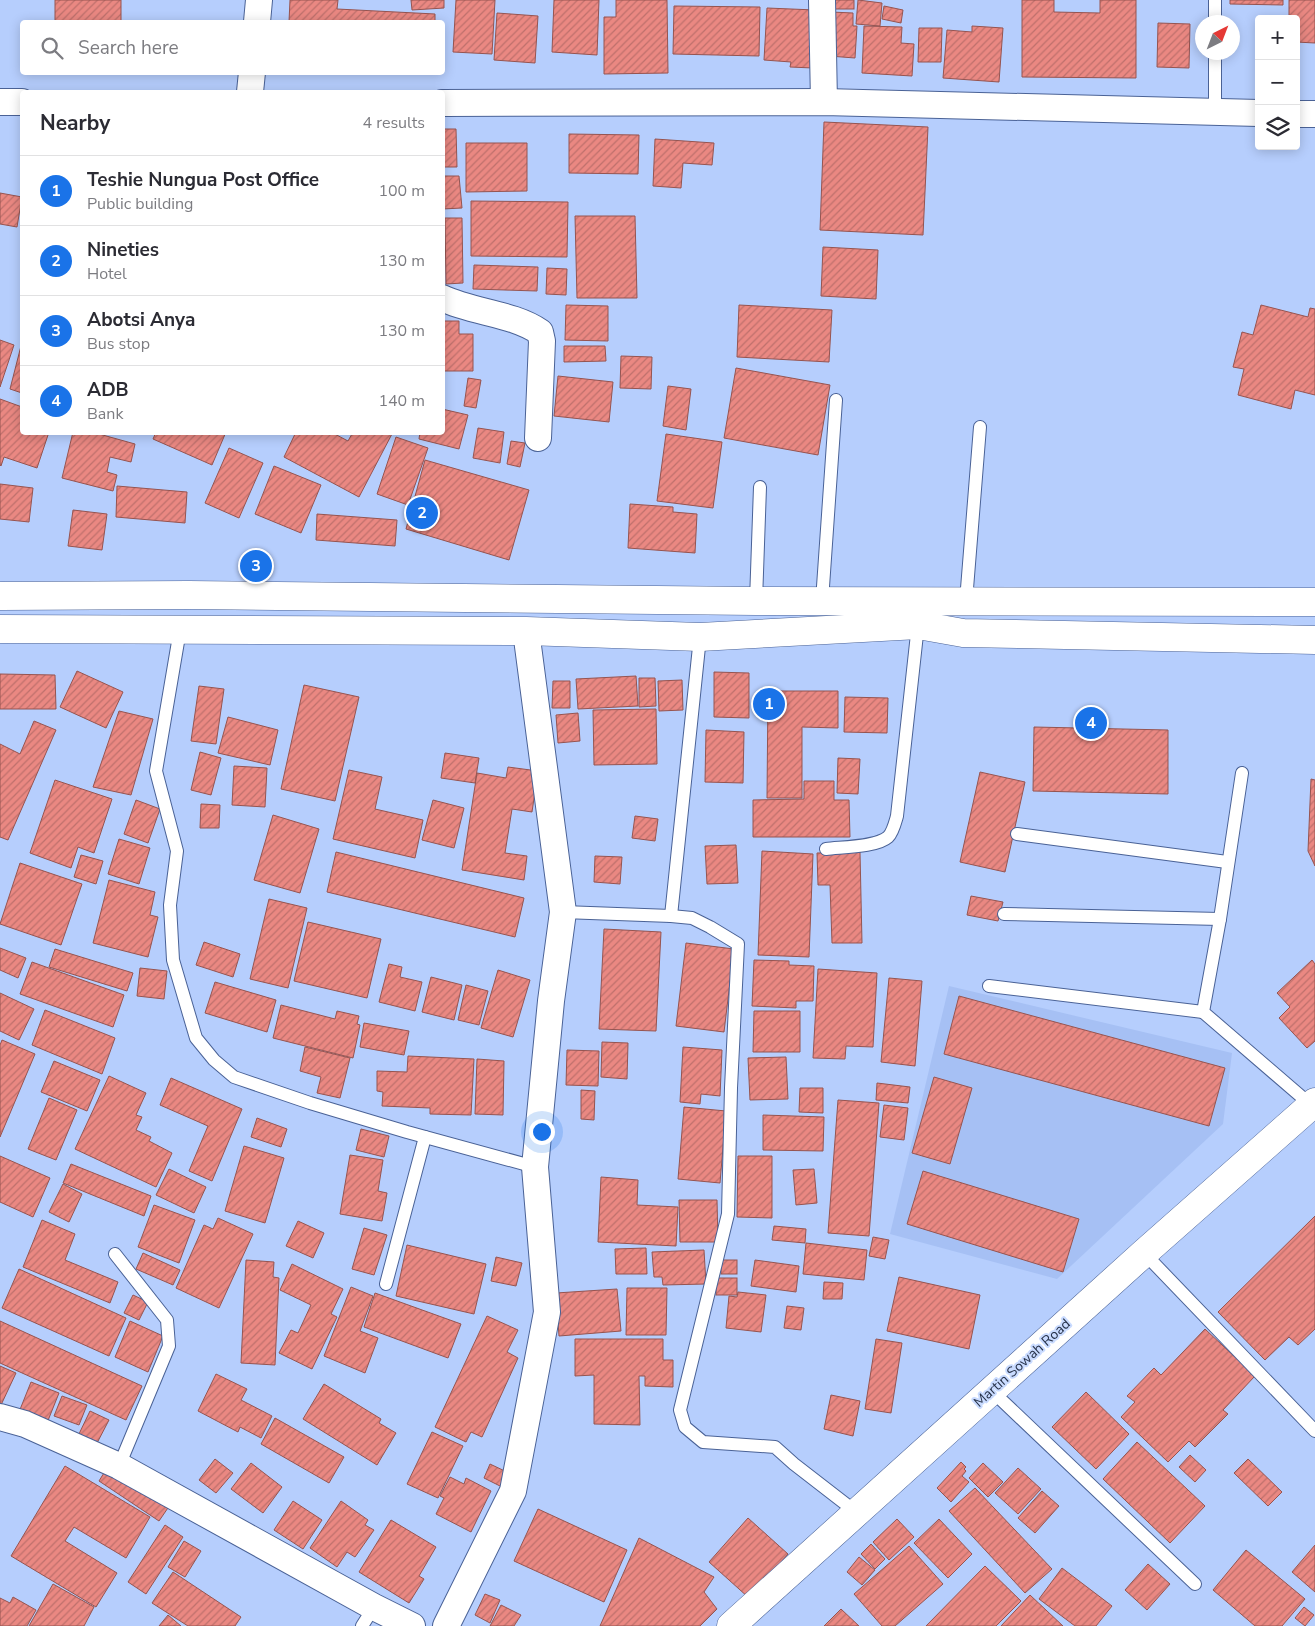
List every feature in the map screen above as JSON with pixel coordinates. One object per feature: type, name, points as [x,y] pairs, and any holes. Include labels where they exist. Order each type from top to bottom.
[{"type":"main road","points":[[0,596],[189,595],[756,601],[1315,602]]},
{"type":"main road","points":[[0,629],[526,631],[700,637],[918,625],[963,633],[1315,640]]},
{"type":"main road","name":"Martin Sowah Road","points":[[731,1626],[1313,1103]]},
{"type":"street","points":[[256,20],[259,0]]},
{"type":"street","points":[[822,0],[824,102]]},
{"type":"street","points":[[250,90],[252,75]]},
{"type":"street","points":[[0,102],[20,102]]},
{"type":"street","points":[[445,103],[824,102],[1255,113]]},
{"type":"street","points":[[1300,114],[1315,114]]},
{"type":"street","points":[[445,299],[455,304],[529,324],[540,332],[542,341],[538,438]]},
{"type":"street","points":[[446,1626],[513,1491],[547,1312],[535,1167],[551,1001],[563,912],[526,631]]},
{"type":"street","points":[[0,1417],[25,1424],[119,1466],[368,1616],[412,1626]]},
{"type":"lane","points":[[1215,0],[1215,15]]},
{"type":"lane","points":[[1215,60],[1215,112]]},
{"type":"lane","points":[[822,600],[836,400]]},
{"type":"lane","points":[[966,601],[980,427]]},
{"type":"lane","points":[[756,601],[760,487]]},
{"type":"lane","points":[[826,849],[881,842],[889,836],[894,826],[897,816],[918,625]]},
{"type":"lane","points":[[180,630],[156,771],[177,851],[170,905],[173,960],[196,1038],[214,1060],[234,1077],[310,1103],[535,1167]]},
{"type":"lane","points":[[671,916],[700,637]]},
{"type":"lane","points":[[1203,1012],[1220,919],[1227,862],[1242,773]]},
{"type":"lane","points":[[1017,834],[1227,862]]},
{"type":"lane","points":[[563,912],[692,918],[738,944],[731,1088],[728,1214],[680,1410],[685,1427],[703,1442],[774,1446],[856,1512]]},
{"type":"lane","points":[[1004,914],[1220,919]]},
{"type":"lane","points":[[989,986],[1203,1012],[1313,1103]]},
{"type":"lane","points":[[386,1284],[425,1137]]},
{"type":"lane","points":[[1144,1253],[1315,1431]]},
{"type":"lane","points":[[115,1254],[167,1320],[169,1346],[119,1466]]},
{"type":"lane","points":[[992,1391],[1194,1584]]},
{"type":"shaded area","points":[[949,986],[1232,1053],[1223,1124],[1057,1279],[890,1234]]},
{"type":"building","points":[[55,0],[121,0],[121,20],[55,20]]},
{"type":"building","points":[[290,0],[338,0],[337,9],[435,14],[435,20],[289,20]]},
{"type":"building","points":[[411,0],[444,0],[444,8],[412,10]]},
{"type":"building","points":[[456,0],[495,0],[492,54],[453,52]]},
{"type":"building","points":[[554,0],[599,0],[597,55],[552,52]]},
{"type":"building","points":[[616,0],[667,0],[668,73],[604,74],[604,17],[616,17]]},
{"type":"building","points":[[833,0],[854,0],[854,9],[833,9]]},
{"type":"building","points":[[858,0],[882,3],[880,26],[856,24]]},
{"type":"building","points":[[1022,0],[1054,0],[1054,12],[1100,13],[1100,0],[1136,0],[1136,78],[1022,77]]},
{"type":"building","points":[[1230,0],[1283,0],[1283,5],[1230,4]]},
{"type":"building","points":[[1289,0],[1315,0],[1315,43],[1300,42],[1300,15],[1289,15]]},
{"type":"building","points":[[674,6],[760,7],[759,56],[673,54]]},
{"type":"building","points":[[884,6],[903,10],[901,23],[882,19]]},
{"type":"building","points":[[767,8],[815,10],[813,68],[790,67],[791,62],[764,60]]},
{"type":"building","points":[[831,12],[853,13],[853,26],[857,26],[855,58],[829,56]]},
{"type":"building","points":[[497,13],[538,16],[535,63],[494,60]]},
{"type":"building","points":[[1158,23],[1190,24],[1189,68],[1157,67]]},
{"type":"building","points":[[864,26],[902,27],[901,43],[914,44],[912,76],[862,73]]},
{"type":"building","points":[[972,26],[1003,28],[999,82],[943,78],[947,30],[972,32]]},
{"type":"building","points":[[919,28],[942,28],[941,62],[918,62]]},
{"type":"building","points":[[824,122],[928,127],[923,235],[820,230]]},
{"type":"building","points":[[445,129],[456,129],[457,167],[445,167]]},
{"type":"building","points":[[569,134],[639,135],[638,174],[569,173]]},
{"type":"building","points":[[655,139],[714,143],[712,165],[683,163],[681,188],[653,186]]},
{"type":"building","points":[[466,143],[527,143],[527,191],[466,192]]},
{"type":"building","points":[[445,176],[459,176],[462,208],[445,209]]},
{"type":"building","points":[[0,193],[20,197],[17,227],[0,224]]},
{"type":"building","points":[[471,201],[568,202],[567,257],[471,256]]},
{"type":"building","points":[[575,216],[635,216],[637,298],[577,298]]},
{"type":"building","points":[[445,218],[462,218],[463,283],[446,284]]},
{"type":"building","points":[[823,247],[878,250],[876,299],[821,296]]},
{"type":"building","points":[[474,265],[538,267],[537,291],[473,289]]},
{"type":"building","points":[[547,268],[567,269],[566,295],[546,294]]},
{"type":"building","points":[[566,305],[608,306],[608,341],[565,340]]},
{"type":"building","points":[[739,305],[832,310],[829,362],[737,357]]},
{"type":"building","points":[[1261,305],[1308,317],[1310,308],[1315,309],[1315,395],[1295,390],[1291,409],[1238,395],[1244,369],[1233,367],[1242,332],[1253,335]]},
{"type":"building","points":[[445,321],[459,321],[459,334],[473,334],[473,371],[445,371]]},
{"type":"building","points":[[0,340],[14,345],[0,387]]},
{"type":"building","points":[[564,346],[605,346],[606,361],[564,362]]},
{"type":"building","points":[[20,350],[20,392],[10,389]]},
{"type":"building","points":[[621,356],[652,357],[651,389],[620,388]]},
{"type":"building","points":[[736,368],[830,385],[818,455],[724,438]]},
{"type":"building","points":[[558,376],[613,382],[609,422],[554,416]]},
{"type":"building","points":[[468,378],[481,380],[476,408],[464,406]]},
{"type":"building","points":[[668,386],[691,389],[686,430],[663,426]]},
{"type":"building","points":[[0,399],[20,406],[20,435],[48,435],[37,468],[4,457],[0,465]]},
{"type":"building","points":[[445,410],[468,415],[459,449],[419,439],[420,435],[445,435]]},
{"type":"building","points":[[478,428],[504,432],[500,463],[473,458]]},
{"type":"building","points":[[666,434],[722,442],[713,508],[657,501]]},
{"type":"building","points":[[72,435],[103,435],[135,444],[131,462],[110,457],[107,472],[117,475],[113,491],[62,478]]},
{"type":"building","points":[[155,435],[225,435],[212,465],[153,439]]},
{"type":"building","points":[[295,435],[337,435],[348,441],[351,435],[391,435],[359,497],[284,457]]},
{"type":"building","points":[[396,437],[428,448],[408,505],[377,494]]},
{"type":"building","points":[[511,441],[525,443],[520,467],[507,464]]},
{"type":"building","points":[[229,448],[263,463],[239,518],[205,503]]},
{"type":"building","points":[[425,460],[529,490],[509,560],[406,529]]},
{"type":"building","points":[[274,466],[321,485],[301,533],[255,514]]},
{"type":"building","points":[[0,484],[33,488],[29,522],[0,519]]},
{"type":"building","points":[[117,486],[187,492],[185,523],[116,517]]},
{"type":"building","points":[[630,504],[673,507],[673,512],[697,514],[695,553],[628,548]]},
{"type":"building","points":[[73,510],[107,514],[102,550],[68,546]]},
{"type":"building","points":[[317,514],[397,520],[395,546],[316,540]]},
{"type":"building","points":[[77,671],[123,692],[106,728],[60,707]]},
{"type":"building","points":[[714,672],[749,673],[749,718],[714,717]]},
{"type":"building","points":[[0,674],[55,675],[56,709],[0,709]]},
{"type":"building","points":[[636,676],[638,706],[578,709],[576,679]]},
{"type":"building","points":[[639,678],[655,678],[656,706],[639,707]]},
{"type":"building","points":[[682,680],[683,710],[659,711],[658,681]]},
{"type":"building","points":[[553,681],[570,681],[570,708],[552,708]]},
{"type":"building","points":[[304,685],[359,697],[335,801],[281,789]]},
{"type":"building","points":[[199,686],[224,689],[216,744],[191,741]]},
{"type":"building","points":[[768,691],[838,691],[838,728],[802,727],[802,798],[767,798]]},
{"type":"building","points":[[845,697],[888,698],[887,733],[844,732]]},
{"type":"building","points":[[656,709],[657,764],[594,765],[593,710]]},
{"type":"building","points":[[119,711],[153,719],[131,795],[93,787]]},
{"type":"building","points":[[578,713],[580,741],[558,743],[556,715]]},
{"type":"building","points":[[228,717],[278,730],[270,765],[218,753]]},
{"type":"building","points":[[34,721],[56,730],[8,840],[0,837],[0,744],[20,754]]},
{"type":"building","points":[[1034,727],[1168,730],[1168,794],[1033,791]]},
{"type":"building","points":[[706,730],[744,732],[743,783],[705,782]]},
{"type":"building","points":[[200,752],[221,758],[211,795],[191,790]]},
{"type":"building","points":[[445,753],[479,758],[475,783],[441,778]]},
{"type":"building","points":[[838,758],[860,759],[858,794],[837,793]]},
{"type":"building","points":[[234,766],[267,768],[265,807],[232,805]]},
{"type":"building","points":[[508,767],[538,771],[532,812],[512,809],[505,853],[527,856],[524,880],[462,870],[477,773],[506,778]]},
{"type":"building","points":[[349,770],[382,777],[375,809],[423,820],[415,858],[333,839]]},
{"type":"building","points":[[980,772],[1025,782],[1005,872],[960,862]]},
{"type":"building","points":[[1311,779],[1315,780],[1315,866],[1308,851]]},
{"type":"building","points":[[55,780],[112,799],[94,853],[78,847],[71,868],[30,853]]},
{"type":"building","points":[[804,781],[834,781],[834,800],[849,800],[850,837],[753,837],[753,800],[804,799]]},
{"type":"building","points":[[136,800],[160,809],[148,843],[124,834]]},
{"type":"building","points":[[433,800],[464,808],[454,848],[422,840]]},
{"type":"building","points":[[201,804],[220,805],[219,828],[200,828]]},
{"type":"building","points":[[273,815],[319,829],[300,893],[254,880]]},
{"type":"building","points":[[635,816],[658,819],[655,841],[632,838]]},
{"type":"building","points":[[119,839],[150,848],[139,884],[108,874]]},
{"type":"building","points":[[736,845],[738,883],[707,884],[705,846]]},
{"type":"building","points":[[762,851],[813,854],[809,957],[758,955]]},
{"type":"building","points":[[336,852],[524,898],[515,937],[327,892]]},
{"type":"building","points":[[860,852],[862,943],[832,943],[830,885],[818,885],[817,853]]},
{"type":"building","points":[[81,855],[103,861],[96,884],[74,877]]},
{"type":"building","points":[[595,856],[622,857],[620,884],[594,882]]},
{"type":"building","points":[[20,863],[82,884],[61,945],[0,924]]},
{"type":"building","points":[[109,880],[155,892],[150,915],[158,917],[148,957],[93,943]]},
{"type":"building","points":[[971,896],[1003,902],[998,921],[967,915]]},
{"type":"building","points":[[269,899],[307,908],[288,988],[250,979]]},
{"type":"building","points":[[308,922],[381,939],[367,998],[294,981]]},
{"type":"building","points":[[604,929],[661,932],[656,1031],[599,1029]]},
{"type":"building","points":[[204,942],[240,954],[233,977],[196,965]]},
{"type":"building","points":[[686,943],[734,949],[724,1032],[676,1026]]},
{"type":"building","points":[[0,948],[26,958],[18,978],[0,970]]},
{"type":"building","points":[[55,949],[133,973],[127,991],[49,967]]},
{"type":"building","points":[[754,960],[789,961],[789,965],[814,966],[813,1001],[796,1001],[796,1008],[752,1006]]},
{"type":"building","points":[[1312,960],[1315,964],[1315,1041],[1307,1048],[1279,1018],[1290,1007],[1277,993]]},
{"type":"building","points":[[32,962],[124,995],[113,1027],[20,994]]},
{"type":"building","points":[[389,964],[402,967],[400,977],[422,982],[415,1011],[379,1002]]},
{"type":"building","points":[[140,968],[167,971],[164,999],[137,996]]},
{"type":"building","points":[[818,969],[877,973],[873,1047],[846,1046],[845,1059],[813,1058]]},
{"type":"building","points":[[498,970],[530,980],[513,1037],[481,1028]]},
{"type":"building","points":[[431,977],[462,985],[454,1020],[422,1012]]},
{"type":"building","points":[[889,978],[922,981],[915,1066],[881,1062]]},
{"type":"building","points":[[215,982],[276,1000],[267,1032],[205,1013]]},
{"type":"building","points":[[466,985],[488,991],[479,1025],[458,1020]]},
{"type":"building","points":[[0,993],[34,1009],[19,1040],[0,1031]]},
{"type":"building","points":[[959,996],[1225,1068],[1209,1126],[944,1054]]},
{"type":"building","points":[[281,1005],[335,1019],[337,1011],[359,1016],[357,1024],[360,1025],[353,1058],[273,1038]]},
{"type":"building","points":[[45,1010],[115,1038],[102,1074],[32,1045]]},
{"type":"building","points":[[754,1011],[800,1011],[800,1052],[753,1052]]},
{"type":"building","points":[[364,1023],[409,1031],[404,1055],[360,1047]]},
{"type":"building","points":[[2,1040],[35,1054],[0,1137],[0,1045]]},
{"type":"building","points":[[602,1042],[628,1043],[627,1079],[601,1077]]},
{"type":"building","points":[[305,1047],[350,1058],[340,1098],[317,1093],[321,1077],[300,1071]]},
{"type":"building","points":[[683,1047],[722,1050],[720,1096],[701,1094],[700,1104],[680,1102]]},
{"type":"building","points":[[567,1050],[599,1051],[598,1086],[566,1085]]},
{"type":"building","points":[[408,1056],[474,1059],[471,1115],[430,1114],[430,1108],[382,1106],[383,1092],[377,1091],[377,1071],[407,1072]]},
{"type":"building","points":[[786,1057],[788,1099],[750,1100],[748,1058]]},
{"type":"building","points":[[477,1059],[504,1061],[503,1115],[475,1114]]},
{"type":"building","points":[[54,1061],[100,1080],[87,1111],[41,1092]]},
{"type":"building","points":[[109,1076],[146,1093],[136,1115],[142,1117],[136,1130],[151,1137],[149,1141],[172,1153],[156,1187],[75,1149]]},
{"type":"building","points":[[934,1077],[972,1088],[950,1164],[912,1153]]},
{"type":"building","points":[[171,1078],[242,1109],[212,1181],[189,1171],[208,1126],[160,1105]]},
{"type":"building","points":[[877,1083],[910,1087],[908,1103],[876,1100]]},
{"type":"building","points":[[800,1088],[823,1088],[823,1113],[799,1112]]},
{"type":"building","points":[[581,1090],[595,1091],[594,1120],[581,1119]]},
{"type":"building","points":[[49,1098],[77,1110],[56,1160],[28,1149]]},
{"type":"building","points":[[838,1100],[879,1103],[869,1236],[828,1233]]},
{"type":"building","points":[[884,1105],[908,1108],[904,1140],[880,1137]]},
{"type":"building","points":[[684,1107],[726,1111],[720,1183],[678,1179]]},
{"type":"building","points":[[763,1115],[824,1117],[823,1151],[763,1150]]},
{"type":"building","points":[[257,1118],[287,1129],[281,1147],[251,1137]]},
{"type":"building","points":[[361,1129],[389,1136],[384,1157],[356,1150]]},
{"type":"building","points":[[244,1146],[284,1158],[265,1223],[225,1211]]},
{"type":"building","points":[[350,1155],[383,1160],[378,1191],[387,1193],[382,1221],[340,1214]]},
{"type":"building","points":[[0,1156],[50,1178],[33,1217],[0,1202]]},
{"type":"building","points":[[738,1156],[772,1156],[772,1218],[737,1217]]},
{"type":"building","points":[[71,1164],[151,1196],[144,1216],[63,1183]]},
{"type":"building","points":[[169,1169],[206,1187],[194,1213],[156,1195]]},
{"type":"building","points":[[814,1169],[817,1203],[796,1205],[793,1170]]},
{"type":"building","points":[[923,1171],[1079,1219],[1063,1272],[907,1224]]},
{"type":"building","points":[[601,1177],[638,1180],[637,1205],[678,1207],[676,1246],[598,1242]]},
{"type":"building","points":[[63,1184],[82,1194],[69,1222],[49,1212]]},
{"type":"building","points":[[679,1200],[717,1200],[718,1242],[680,1242]]},
{"type":"building","points":[[154,1205],[195,1220],[179,1263],[138,1247]]},
{"type":"building","points":[[1315,1216],[1315,1329],[1298,1345],[1289,1337],[1265,1360],[1218,1312]]},
{"type":"building","points":[[218,1218],[253,1234],[219,1308],[176,1288],[204,1225],[213,1229]]},
{"type":"building","points":[[42,1220],[75,1234],[65,1260],[118,1282],[110,1303],[23,1267]]},
{"type":"building","points":[[298,1221],[324,1233],[313,1258],[286,1246]]},
{"type":"building","points":[[774,1226],[806,1229],[805,1243],[772,1240]]},
{"type":"building","points":[[364,1228],[387,1235],[374,1275],[352,1269]]},
{"type":"building","points":[[873,1237],[889,1240],[885,1259],[869,1256]]},
{"type":"building","points":[[806,1243],[867,1250],[864,1280],[803,1274]]},
{"type":"building","points":[[407,1245],[486,1264],[474,1314],[396,1296]]},
{"type":"building","points":[[646,1248],[647,1274],[616,1274],[615,1249]]},
{"type":"building","points":[[704,1250],[706,1284],[663,1285],[662,1277],[654,1277],[652,1252]]},
{"type":"building","points":[[143,1253],[180,1270],[173,1285],[136,1269]]},
{"type":"building","points":[[496,1257],[522,1263],[516,1286],[491,1281]]},
{"type":"building","points":[[246,1260],[274,1262],[273,1277],[279,1278],[275,1365],[241,1363]]},
{"type":"building","points":[[721,1260],[737,1260],[737,1274],[721,1274]]},
{"type":"building","points":[[755,1260],[799,1266],[796,1292],[751,1286]]},
{"type":"building","points":[[292,1264],[343,1289],[331,1314],[337,1317],[312,1369],[279,1353],[291,1330],[298,1333],[311,1305],[280,1290]]},
{"type":"building","points":[[19,1269],[126,1318],[109,1356],[2,1308]]},
{"type":"building","points":[[899,1277],[980,1295],[969,1349],[887,1331]]},
{"type":"building","points":[[716,1278],[737,1278],[737,1295],[716,1295]]},
{"type":"building","points":[[824,1282],[843,1283],[842,1299],[823,1299]]},
{"type":"building","points":[[351,1287],[373,1296],[360,1331],[378,1338],[365,1373],[324,1356]]},
{"type":"building","points":[[627,1288],[667,1288],[666,1335],[626,1335]]},
{"type":"building","points":[[617,1289],[621,1331],[559,1336],[556,1293]]},
{"type":"building","points":[[738,1292],[766,1295],[761,1332],[726,1328],[729,1296],[737,1297]]},
{"type":"building","points":[[375,1293],[461,1324],[448,1358],[364,1327]]},
{"type":"building","points":[[133,1295],[148,1302],[139,1320],[124,1313]]},
{"type":"building","points":[[787,1306],[804,1308],[801,1330],[784,1328]]},
{"type":"building","points":[[487,1316],[518,1330],[507,1352],[518,1358],[482,1437],[471,1432],[466,1442],[435,1427]]},
{"type":"building","points":[[0,1321],[142,1386],[126,1420],[0,1363]]},
{"type":"building","points":[[130,1321],[163,1336],[148,1372],[115,1357]]},
{"type":"building","points":[[1205,1329],[1255,1376],[1223,1410],[1228,1414],[1195,1447],[1189,1441],[1168,1462],[1121,1417],[1135,1402],[1127,1396],[1154,1368],[1161,1375]]},
{"type":"building","points":[[575,1339],[663,1339],[663,1360],[673,1360],[673,1387],[645,1386],[645,1376],[639,1376],[640,1425],[594,1424],[594,1375],[575,1376]]},
{"type":"building","points":[[876,1339],[902,1343],[891,1413],[865,1409]]},
{"type":"building","points":[[0,1366],[16,1373],[1,1405],[0,1405]]},
{"type":"building","points":[[216,1374],[247,1389],[241,1400],[272,1416],[261,1438],[240,1427],[238,1432],[198,1411]]},
{"type":"building","points":[[31,1382],[59,1393],[47,1423],[19,1412]]},
{"type":"building","points":[[324,1384],[381,1419],[379,1423],[396,1433],[377,1465],[303,1419]]},
{"type":"building","points":[[1086,1392],[1129,1434],[1096,1469],[1052,1427]]},
{"type":"building","points":[[831,1395],[860,1401],[853,1436],[824,1429]]},
{"type":"building","points":[[62,1396],[87,1405],[79,1425],[54,1416]]},
{"type":"building","points":[[90,1411],[109,1420],[96,1445],[78,1436]]},
{"type":"building","points":[[275,1418],[344,1457],[329,1483],[261,1444]]},
{"type":"building","points":[[432,1432],[463,1446],[438,1498],[407,1484]]},
{"type":"building","points":[[1137,1442],[1205,1506],[1170,1543],[1103,1479]]},
{"type":"building","points":[[1190,1455],[1206,1470],[1195,1482],[1179,1467]]},
{"type":"building","points":[[215,1459],[233,1473],[216,1493],[199,1480]]},
{"type":"building","points":[[1248,1459],[1282,1492],[1268,1506],[1234,1473]]},
{"type":"building","points":[[961,1462],[966,1467],[964,1469],[966,1471],[962,1476],[969,1482],[951,1502],[937,1488]]},
{"type":"building","points":[[251,1463],[282,1487],[263,1513],[231,1489]]},
{"type":"building","points":[[983,1463],[1003,1482],[988,1497],[969,1478]]},
{"type":"building","points":[[490,1464],[509,1473],[502,1487],[484,1478]]},
{"type":"building","points":[[65,1466],[150,1517],[126,1558],[74,1527],[65,1541],[117,1573],[96,1607],[11,1556]]},
{"type":"building","points":[[107,1468],[172,1502],[159,1521],[99,1481]]},
{"type":"building","points":[[1018,1468],[1041,1489],[1018,1514],[995,1493]]},
{"type":"building","points":[[450,1477],[464,1484],[466,1478],[491,1491],[471,1532],[436,1514],[444,1498],[440,1496]]},
{"type":"building","points":[[975,1488],[1052,1569],[1025,1593],[949,1511]]},
{"type":"building","points":[[1042,1491],[1059,1506],[1035,1533],[1018,1518]]},
{"type":"building","points":[[293,1501],[322,1520],[303,1549],[274,1530]]},
{"type":"building","points":[[341,1501],[368,1520],[365,1525],[374,1530],[355,1557],[347,1552],[337,1567],[310,1548]]},
{"type":"building","points":[[538,1509],[627,1550],[604,1602],[514,1561]]},
{"type":"building","points":[[748,1518],[788,1554],[749,1598],[709,1562]]},
{"type":"building","points":[[897,1519],[914,1537],[889,1560],[873,1542]]},
{"type":"building","points":[[939,1519],[972,1554],[948,1578],[914,1543]]},
{"type":"building","points":[[391,1520],[436,1547],[419,1576],[424,1579],[409,1603],[359,1572]]},
{"type":"building","points":[[165,1525],[183,1537],[146,1594],[128,1582]]},
{"type":"building","points":[[639,1538],[714,1577],[704,1592],[717,1609],[700,1626],[600,1626]]},
{"type":"building","points":[[184,1541],[201,1551],[185,1577],[168,1567]]},
{"type":"building","points":[[871,1544],[885,1559],[875,1569],[861,1554]]},
{"type":"building","points":[[1315,1545],[1315,1592],[1292,1572]]},
{"type":"building","points":[[909,1546],[943,1584],[895,1626],[882,1626],[854,1594]]},
{"type":"building","points":[[1246,1550],[1305,1599],[1282,1626],[1255,1626],[1213,1590]]},
{"type":"building","points":[[859,1557],[875,1570],[862,1585],[847,1572]]},
{"type":"building","points":[[1148,1564],[1170,1584],[1147,1610],[1125,1590]]},
{"type":"building","points":[[985,1566],[1021,1601],[996,1626],[926,1626]]},
{"type":"building","points":[[1062,1568],[1112,1606],[1096,1626],[1075,1626],[1039,1599]]},
{"type":"building","points":[[173,1572],[241,1617],[235,1626],[188,1626],[152,1603]]},
{"type":"building","points":[[53,1584],[94,1607],[84,1626],[29,1626]]},
{"type":"building","points":[[485,1594],[500,1600],[490,1623],[475,1615]]},
{"type":"building","points":[[1030,1595],[1063,1626],[1001,1626]]},
{"type":"building","points":[[13,1597],[36,1610],[27,1626],[0,1626],[0,1598],[10,1603]]},
{"type":"building","points":[[501,1605],[521,1615],[514,1626],[490,1626]]},
{"type":"building","points":[[1304,1607],[1314,1615],[1305,1626],[1295,1618]]},
{"type":"building","points":[[841,1609],[859,1626],[824,1626]]},
{"type":"building","points":[[168,1615],[181,1626],[159,1626]]},
{"type":"place","name":"Nineties","points":[[422,513]]},
{"type":"place","name":"Abotsi Anya","points":[[256,566]]},
{"type":"place","name":"Teshie Nungua Post Office","points":[[769,704]]},
{"type":"place","name":"ADB","points":[[1091,723]]}]
